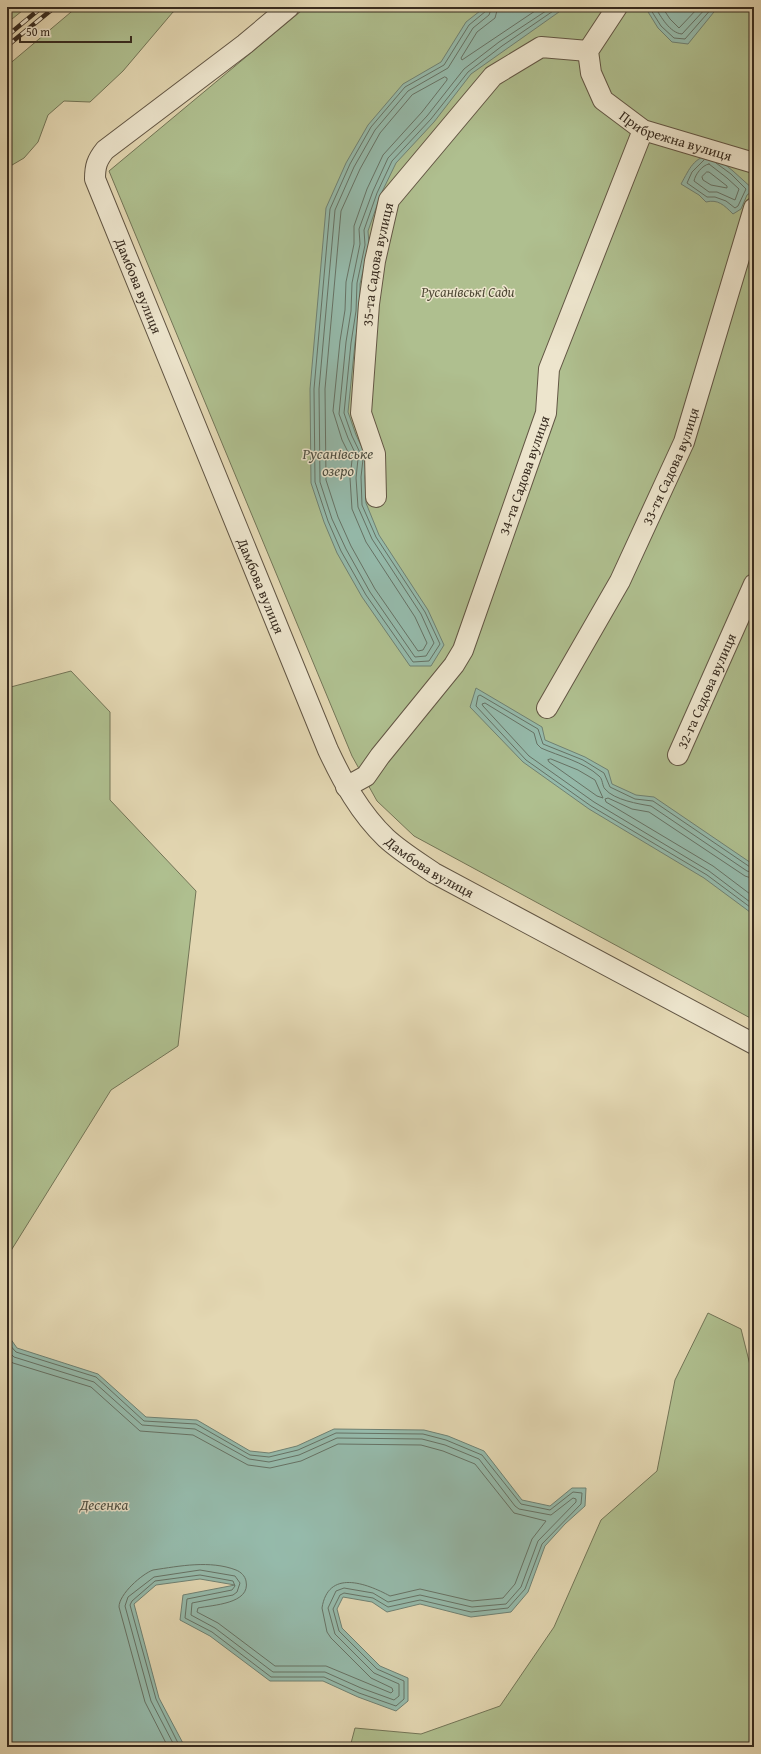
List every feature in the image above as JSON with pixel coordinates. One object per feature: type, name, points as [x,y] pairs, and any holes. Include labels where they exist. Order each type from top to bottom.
[{"type":"street","name":"Дамбова вулиця","points":[[289,7],[246,44],[105,150],[98,158],[95,166],[95,179],[328,750],[346,787],[374,826],[387,839],[434,873],[754,1044]]},
{"type":"street","points":[[588,51],[617,7]]},
{"type":"street","name":"35-та Садова вулиця","points":[[376,497],[375,454],[361,413],[369,304],[375,261],[389,200],[493,76],[541,47],[588,51]]},
{"type":"street","name":"Прибрежна вулиця","points":[[588,51],[591,73],[603,100],[643,130],[754,163]]},
{"type":"street","name":"34-та Садова вулиця","points":[[346,787],[366,776],[380,756],[454,665],[463,650],[546,413],[549,369],[643,130]]},
{"type":"street","name":"33-тя Садова вулиця","points":[[547,708],[620,581],[684,442],[754,208]]},
{"type":"street","name":"32-га Садова вулиця","points":[[678,755],[754,584]]},
{"type":"green space","points":[[7,7],[27,7],[7,23]]},
{"type":"green space","points":[[77,7],[182,7],[173,12],[123,71],[90,102],[64,101],[48,115],[38,142],[24,158],[7,168],[7,66]]},
{"type":"green space","name":"Русанівські Сади","points":[[306,7],[754,7],[754,1020],[414,836],[377,801],[352,756],[109,171]]},
{"type":"green space","points":[[71,671],[110,712],[110,800],[196,891],[178,1046],[111,1090],[7,1257],[7,688]]},
{"type":"green space","points":[[708,1313],[741,1329],[754,1381],[754,1747],[350,1747],[355,1728],[421,1734],[500,1706],[554,1627],[601,1520],[657,1471],[675,1380]]},
{"type":"water","name":"Русанівське озеро","points":[[485,7],[566,7],[471,74],[434,122],[396,163],[381,194],[368,231],[369,245],[360,284],[360,311],[348,412],[356,435],[367,458],[365,477],[366,503],[379,535],[428,610],[444,645],[431,666],[410,666],[362,597],[337,553],[324,522],[311,483],[310,389],[326,208],[346,163],[368,125],[403,84],[441,62],[466,22]]},
{"type":"water","points":[[645,7],[718,7],[688,44],[672,42],[658,28]]},
{"type":"water","points":[[712,154],[754,190],[747,195],[741,209],[733,214],[717,202],[706,202],[699,195],[681,184],[696,161]]},
{"type":"water","points":[[476,688],[542,727],[545,740],[585,757],[608,770],[612,784],[636,795],[654,797],[754,865],[754,915],[704,878],[589,809],[523,762],[470,707]]},
{"type":"water","name":"Десенка","points":[[10,1338],[17,1348],[98,1374],[146,1417],[197,1420],[250,1451],[269,1453],[297,1446],[334,1429],[424,1430],[448,1436],[484,1451],[522,1500],[550,1506],[572,1488],[586,1488],[585,1506],[565,1524],[545,1546],[528,1592],[511,1612],[471,1617],[420,1604],[387,1612],[372,1602],[343,1597],[337,1609],[342,1628],[380,1666],[408,1678],[408,1701],[396,1711],[358,1697],[323,1681],[270,1681],[210,1636],[180,1620],[183,1595],[235,1585],[200,1579],[156,1585],[134,1604],[159,1698],[185,1747],[7,1747],[7,1339]]},
{"type":"railway","points":[[7,36],[42,7]]},
{"type":"railway","points":[[7,46],[55,7]]}]
